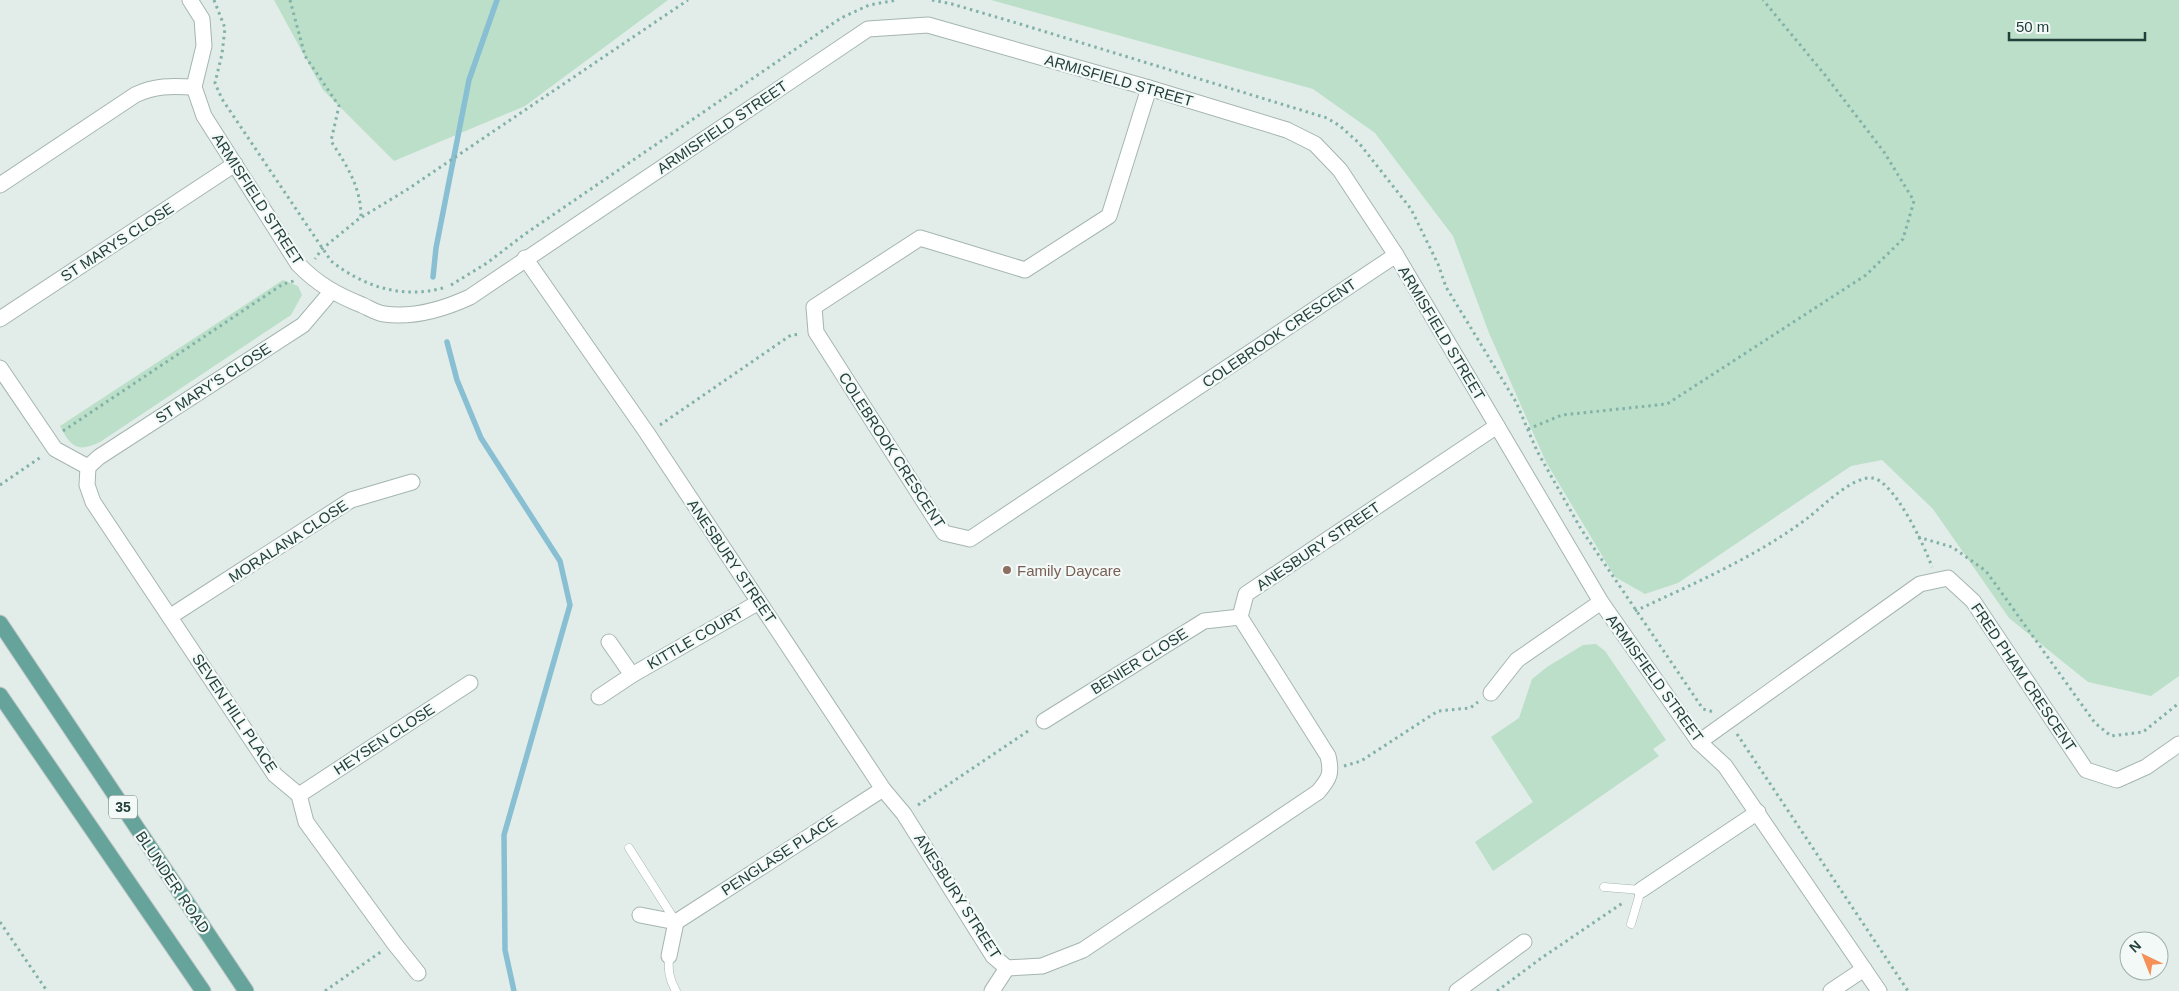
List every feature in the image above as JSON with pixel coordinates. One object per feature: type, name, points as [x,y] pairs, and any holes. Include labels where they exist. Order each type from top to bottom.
[{"type":"main road","name":"BLUNDER ROAD","points":[[0,623],[246,991]]},
{"type":"main road","name":"35","points":[[0,695],[203,991]]},
{"type":"street","points":[[0,184],[148,88],[161,86],[194,87],[204,46],[202,19],[190,0]]},
{"type":"street","name":"ARMISFIELD STREET","points":[[194,87],[204,116],[298,264],[331,292],[383,314],[413,314],[451,306],[470,297],[525,258],[868,29],[928,25],[1149,88],[1287,130],[1315,144],[1340,170],[1396,255],[1601,602],[1699,742],[1726,766],[1879,991]]},
{"type":"street","name":"COLEBROOK CRESCENT","points":[[1149,88],[1109,216],[1025,270],[920,238],[814,307],[816,332],[944,532],[970,538],[1396,255]]},
{"type":"street","name":"ST MARYS CLOSE","points":[[0,319],[235,164]]},
{"type":"street","name":"ANESBURY STREET","points":[[525,258],[647,433],[883,789],[904,814],[993,956],[1007,968],[1042,966],[1083,950],[1318,792],[1327,781],[1331,769]]},
{"type":"street","name":"ST MARY'S CLOSE","points":[[88,467],[99,457],[303,325],[331,292]]},
{"type":"street","points":[[0,368],[55,449],[88,467]]},
{"type":"street","name":"ANESBURY STREET","points":[[1240,617],[1246,594],[1498,426]]},
{"type":"street","name":"SEVEN HILL PLACE","points":[[88,467],[87,485],[93,502],[275,775],[299,795]]},
{"type":"street","name":"MORALANA CLOSE","points":[[170,616],[351,500],[412,482]]},
{"type":"street","name":"FRED PHAM CRESCENT","points":[[1937,580],[1948,578],[1973,601],[2086,770],[2118,780],[2146,767],[2179,744]]},
{"type":"street","points":[[1699,742],[1920,584],[1937,580]]},
{"type":"street","name":"KITTLE COURT","points":[[599,697],[632,675],[759,602]]},
{"type":"street","points":[[1491,694],[1517,660],[1601,602]]},
{"type":"street","points":[[1240,617],[1328,756],[1331,769]]},
{"type":"street","name":"BENIER CLOSE","points":[[1044,721],[1204,621],[1240,617]]},
{"type":"street","name":"KITTLE COURT","points":[[609,642],[632,675]]},
{"type":"street","name":"HEYSEN CLOSE","points":[[299,795],[470,684]]},
{"type":"street","name":"PENGLASE PLACE","points":[[676,922],[883,789]]},
{"type":"street","points":[[299,795],[306,822],[418,973]]},
{"type":"street","points":[[1641,890],[1758,812]]},
{"type":"street","points":[[640,915],[676,922],[669,956]]},
{"type":"street","points":[[1457,991],[1524,942]]},
{"type":"street","points":[[992,991],[1007,968]]},
{"type":"street","points":[[1831,991],[1864,969]]},
{"type":"lane","points":[[629,848],[676,922]]},
{"type":"lane","points":[[1604,887],[1641,890],[1632,924]]},
{"type":"lane","points":[[669,956],[668,970],[670,982],[676,991]]},
{"type":"path","points":[[214,0],[225,28],[222,54],[215,83],[222,98],[331,261],[349,275],[380,288],[405,293],[427,292],[450,286],[487,263],[525,234],[841,18],[869,5],[897,0]]},
{"type":"path","points":[[290,0],[305,56],[339,106],[331,142],[352,173],[361,201],[361,217]]},
{"type":"path","points":[[0,485],[40,457],[54,454],[60,432],[283,284],[297,280],[306,272],[322,249],[361,217],[408,189],[688,0]]},
{"type":"path","points":[[1528,429],[1562,415],[1667,404],[1866,275],[1903,239],[1914,201],[1884,152],[1825,75],[1763,0]]},
{"type":"path","points":[[647,433],[791,335],[816,332]]},
{"type":"path","points":[[1635,611],[1738,560],[1800,523],[1858,479],[1874,478],[1887,486],[1918,537],[1937,580]]},
{"type":"path","points":[[1918,537],[1952,547],[1986,571],[2095,723],[2111,736],[2143,732],[2179,703]]},
{"type":"path","points":[[1331,769],[1361,761],[1438,711],[1470,708],[1491,694]]},
{"type":"path","points":[[904,814],[1044,721]]},
{"type":"path","points":[[1497,991],[1540,959],[1641,890]]},
{"type":"path","points":[[0,922],[47,991]]},
{"type":"path","points":[[325,991],[394,943]]},
{"type":"green space","points":[[274,0],[668,0],[525,106],[394,161],[323,90]]},
{"type":"green space","points":[[991,0],[2179,0],[2179,676],[2151,696],[2088,682],[2009,618],[1933,509],[1882,460],[1851,466],[1678,583],[1645,594],[1615,577],[1546,462],[1489,333],[1453,236],[1375,133],[1313,89]]},
{"type":"green space","points":[[283,280],[298,286],[302,295],[291,315],[100,442],[86,447],[76,446],[71,443],[60,426]]},
{"type":"green space","points":[[1596,644],[1605,651],[1666,740],[1653,749],[1659,756],[1493,871],[1475,842],[1533,802],[1491,737],[1519,718],[1532,679],[1547,667],[1583,645]]},
{"type":"waterway","points":[[433,277],[436,248],[469,80],[497,0]]},
{"type":"waterway","points":[[447,342],[457,380],[481,438],[560,561],[570,605],[504,835],[505,950],[514,991]]},
{"type":"place","name":"Family Daycare","points":[[1007,570]]}]
